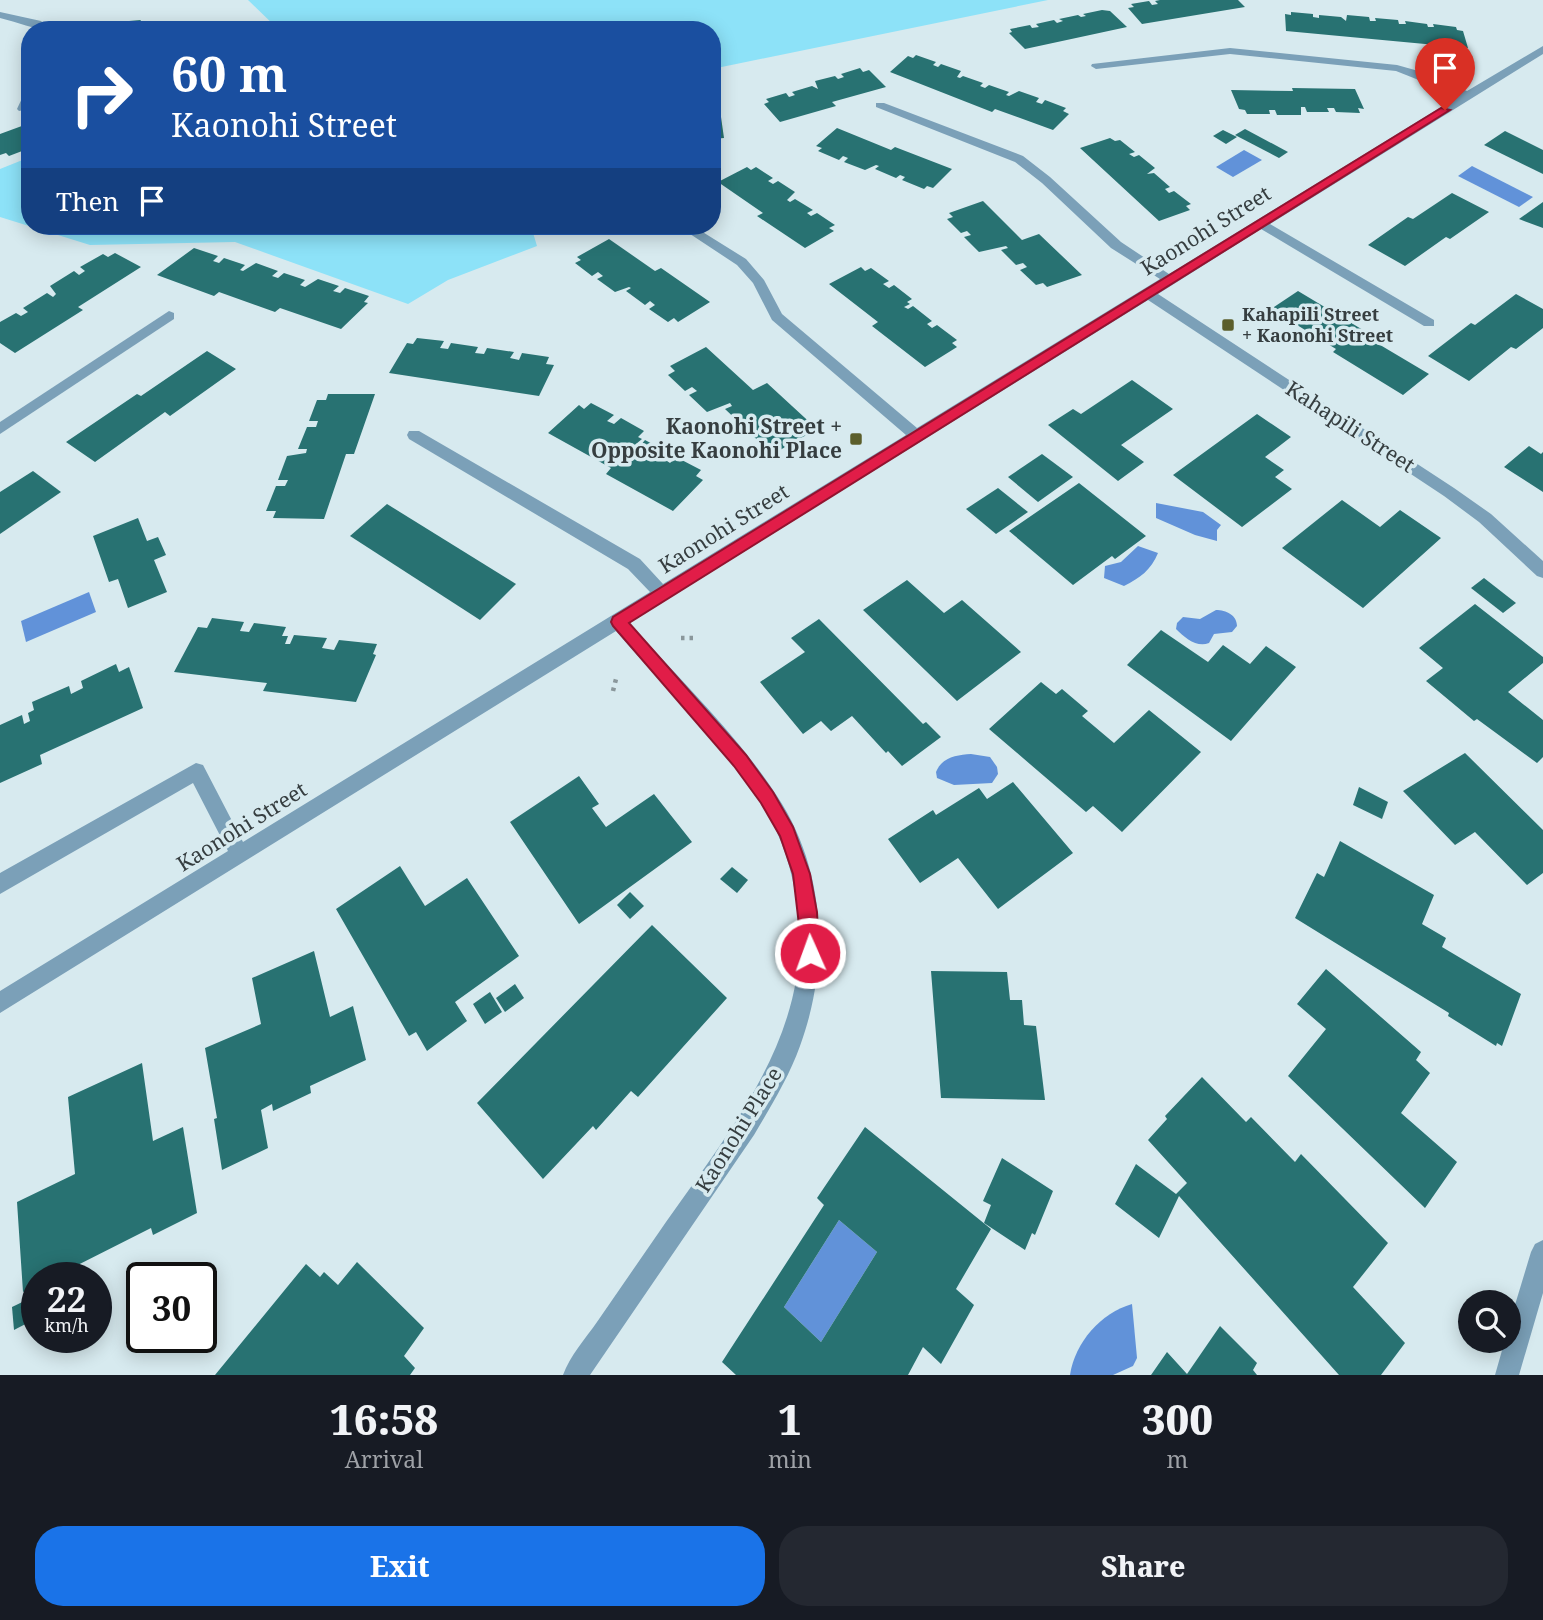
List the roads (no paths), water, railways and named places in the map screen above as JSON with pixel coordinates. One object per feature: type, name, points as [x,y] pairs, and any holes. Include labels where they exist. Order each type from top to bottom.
[{"type":"street","points":[[0,15],[28,21]]},
{"type":"street","name":"Kaonohi Street","points":[[0,1003],[1543,50]]},
{"type":"street","points":[[1096,66],[1245,51],[1397,68],[1468,96]]},
{"type":"street","points":[[880,105],[1019,159],[1046,180],[1116,245],[1170,280]]},
{"type":"street","points":[[1261,224],[1429,323]]},
{"type":"street","points":[[698,235],[746,267],[757,280],[777,317],[918,437]]},
{"type":"street","name":"Kahapili Street","points":[[1149,293],[1449,492],[1485,518],[1543,570]]},
{"type":"street","points":[[0,429],[169,316]]},
{"type":"street","points":[[414,435],[634,564],[662,594]]},
{"type":"street","name":"Kaonohi Place","points":[[575,1375],[746,1127],[770,1085],[789,1048],[803,1003],[810,953],[808,912],[802,874],[787,833],[767,797],[740,761],[618,622]]},
{"type":"street","points":[[0,884],[196,771],[240,855]]},
{"type":"street","points":[[1507,1375],[1543,1252]]},
{"type":"place","name":"Kahapili Street + Kaonohi Street","points":[[1228,325]]},
{"type":"place","name":"Kaonohi Street + Opposite Kaonohi Place","points":[[856,439]]}]
